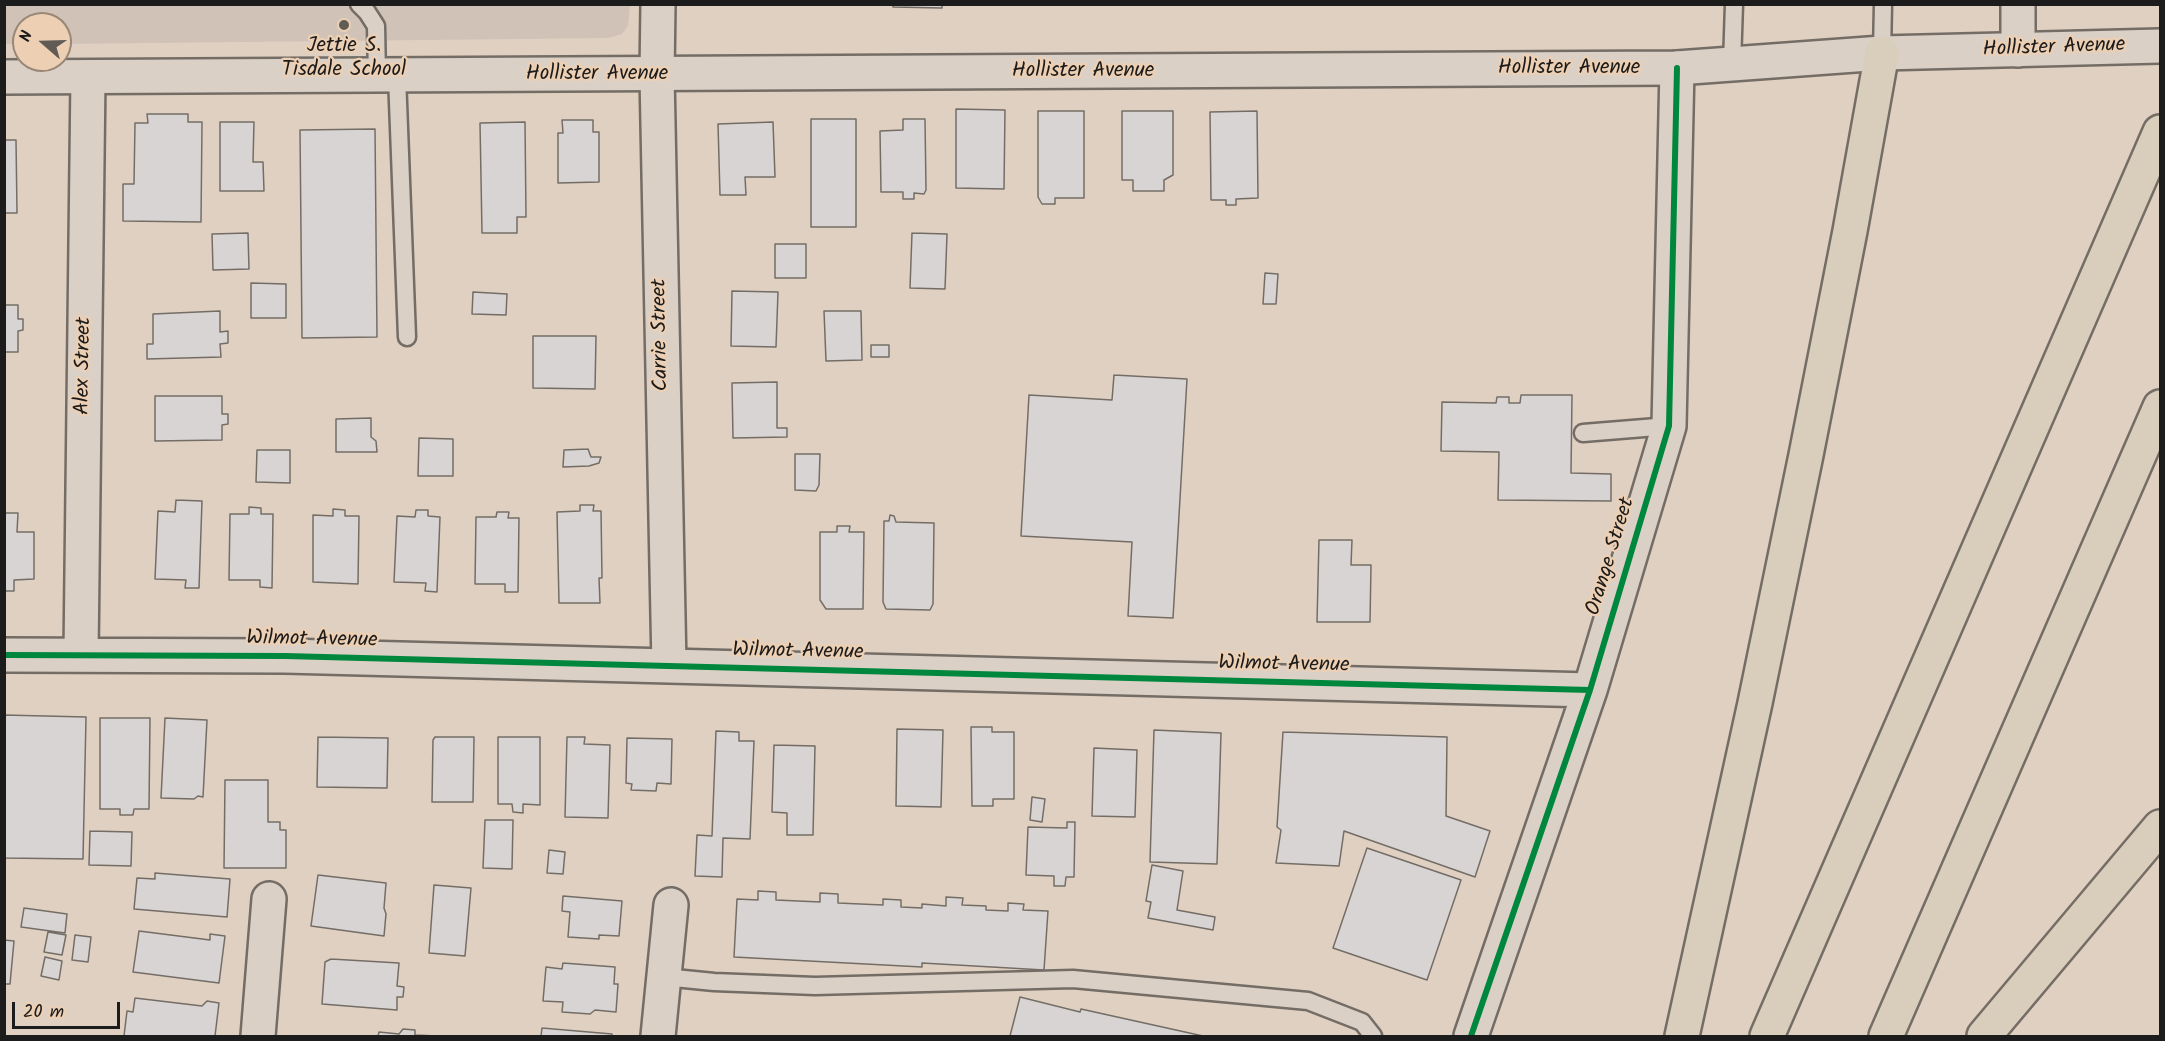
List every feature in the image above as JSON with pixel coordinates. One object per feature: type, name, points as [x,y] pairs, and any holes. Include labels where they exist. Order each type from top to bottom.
[{"type":"highway","points":[[1682,1036],[1752,715],[1803,466],[1850,231],[1882,53]]},
{"type":"highway","points":[[1767,1036],[2160,132]]},
{"type":"highway","points":[[1886,1036],[2160,407]]},
{"type":"highway","points":[[1984,1036],[2160,827]]},
{"type":"street","name":"Carrie Street","points":[[658,4],[657,75],[669,666]]},
{"type":"street","points":[[2018,4],[2018,50]]},
{"type":"street","name":"Hollister Avenue","points":[[4,77],[1677,68],[1882,53],[2160,46]]},
{"type":"street","name":"Orange Street","points":[[1471,1036],[1590,690],[1669,426],[1677,68]]},
{"type":"street","name":"Alex Street","points":[[81,654],[88,77]]},
{"type":"street","name":"Wilmot Avenue","points":[[4,655],[285,656],[1590,690]]},
{"type":"street","points":[[258,1036],[269,899]]},
{"type":"street","points":[[658,1036],[671,905]]},
{"type":"lane","points":[[359,4],[376,26],[387,76],[406,337]]},
{"type":"lane","points":[[1732,64],[1734,4]]},
{"type":"lane","points":[[1882,53],[1883,4]]},
{"type":"lane","points":[[1583,433],[1669,426]]},
{"type":"lane","points":[[664,977],[714,982],[815,986],[1073,980],[1308,1001],[1362,1022],[1373,1036]]},
{"type":"shaded area","name":"Jettie S. Tisdale School","points":[[630,4],[628,26],[622,34],[609,38],[72,44],[72,12],[12,12],[12,44],[5,44],[4,5]]},
{"type":"building","points":[[893,4],[942,4],[942,8],[893,7]]},
{"type":"building","points":[[956,109],[1005,110],[1004,189],[956,188]]},
{"type":"building","points":[[1038,111],[1084,111],[1084,198],[1055,198],[1055,204],[1042,204],[1038,197]]},
{"type":"building","points":[[1122,111],[1173,111],[1173,175],[1164,180],[1164,191],[1133,191],[1133,180],[1122,180]]},
{"type":"building","points":[[1257,111],[1258,198],[1236,199],[1236,205],[1226,205],[1226,200],[1211,200],[1210,112]]},
{"type":"building","points":[[147,114],[188,114],[188,122],[202,122],[201,222],[123,221],[123,184],[134,184],[135,123],[148,123]]},
{"type":"building","points":[[811,119],[856,119],[856,227],[811,227]]},
{"type":"building","points":[[903,119],[925,119],[926,190],[924,194],[914,193],[914,199],[903,199],[903,192],[881,192],[880,131],[903,130]]},
{"type":"building","points":[[562,120],[593,120],[593,132],[599,132],[599,182],[558,183],[558,133],[563,133]]},
{"type":"building","points":[[220,122],[254,122],[253,162],[263,162],[264,191],[220,191]]},
{"type":"building","points":[[525,122],[526,217],[517,217],[517,233],[482,233],[480,123]]},
{"type":"building","points":[[773,122],[775,177],[745,177],[746,195],[720,195],[718,124]]},
{"type":"building","points":[[375,129],[377,337],[302,338],[300,130]]},
{"type":"building","points":[[4,140],[16,140],[17,213],[4,213]]},
{"type":"building","points":[[248,233],[249,269],[213,270],[212,234]]},
{"type":"building","points":[[912,233],[947,234],[945,289],[910,288]]},
{"type":"building","points":[[775,244],[806,244],[806,278],[775,278]]},
{"type":"building","points":[[1265,273],[1278,274],[1276,304],[1263,304]]},
{"type":"building","points":[[251,283],[286,284],[286,318],[251,318]]},
{"type":"building","points":[[732,291],[778,292],[776,347],[731,346]]},
{"type":"building","points":[[473,292],[507,294],[506,315],[472,314]]},
{"type":"building","points":[[4,305],[18,305],[18,319],[23,319],[23,330],[18,331],[18,352],[4,352]]},
{"type":"building","points":[[220,311],[220,332],[228,331],[228,343],[220,344],[221,357],[147,359],[147,344],[153,344],[153,314]]},
{"type":"building","points":[[824,311],[861,311],[862,360],[826,361]]},
{"type":"building","points":[[533,336],[596,336],[595,389],[533,388]]},
{"type":"building","points":[[871,345],[889,345],[889,357],[871,357]]},
{"type":"building","points":[[1114,375],[1187,379],[1173,618],[1128,616],[1132,542],[1021,536],[1029,395],[1112,400]]},
{"type":"building","points":[[777,382],[777,428],[787,428],[787,437],[733,438],[732,383]]},
{"type":"building","points":[[1521,395],[1572,395],[1571,473],[1611,474],[1611,501],[1498,500],[1499,452],[1441,451],[1442,402],[1496,403],[1497,397],[1509,397],[1509,403],[1520,403]]},
{"type":"building","points":[[155,396],[222,396],[222,414],[228,414],[228,424],[222,425],[222,440],[155,441]]},
{"type":"building","points":[[371,418],[371,437],[376,441],[377,452],[336,452],[336,419]]},
{"type":"building","points":[[419,438],[453,439],[453,476],[418,476]]},
{"type":"building","points":[[588,449],[591,457],[601,457],[599,463],[589,466],[563,467],[564,450]]},
{"type":"building","points":[[257,450],[290,450],[290,483],[256,482]]},
{"type":"building","points":[[795,454],[820,454],[819,485],[816,491],[795,490]]},
{"type":"building","points":[[176,500],[202,501],[199,588],[185,588],[186,580],[155,579],[158,511],[175,512]]},
{"type":"building","points":[[580,505],[594,505],[593,511],[601,511],[600,603],[559,603],[557,512],[580,511]]},
{"type":"building","points":[[249,507],[261,508],[261,514],[273,514],[272,588],[260,587],[260,580],[229,580],[230,514],[249,514]]},
{"type":"building","points":[[333,509],[345,510],[345,516],[359,516],[358,584],[313,582],[313,515],[333,516]]},
{"type":"building","points":[[416,510],[428,510],[428,516],[440,517],[437,592],[425,591],[426,583],[394,582],[397,516],[415,517]]},
{"type":"building","points":[[497,512],[509,512],[508,518],[519,518],[518,592],[505,592],[505,584],[475,584],[476,517],[496,517]]},
{"type":"building","points":[[4,513],[18,513],[17,532],[34,532],[34,579],[14,580],[14,591],[4,591]]},
{"type":"building","points":[[890,515],[894,516],[896,522],[934,523],[933,604],[930,610],[886,609],[883,602],[884,521],[889,521]]},
{"type":"building","points":[[837,526],[850,526],[849,532],[864,532],[863,609],[826,609],[820,600],[820,532],[837,532]]},
{"type":"building","points":[[1319,540],[1352,540],[1351,565],[1371,565],[1370,622],[1317,622]]},
{"type":"building","points":[[4,715],[86,717],[83,859],[4,858]]},
{"type":"building","points":[[100,718],[150,718],[149,809],[134,809],[133,815],[120,815],[120,809],[100,809]]},
{"type":"building","points":[[165,718],[207,720],[203,797],[161,798]]},
{"type":"building","points":[[971,727],[992,727],[992,732],[1014,732],[1014,799],[993,799],[993,806],[972,806]]},
{"type":"building","points":[[897,729],[943,730],[941,807],[896,806]]},
{"type":"building","points":[[1154,730],[1221,733],[1217,864],[1150,862]]},
{"type":"building","points":[[716,731],[739,732],[739,741],[754,741],[750,839],[723,838],[722,877],[695,876],[697,835],[712,836]]},
{"type":"building","points":[[1283,732],[1447,737],[1446,816],[1490,831],[1475,877],[1344,831],[1339,866],[1276,863],[1281,830],[1277,827]]},
{"type":"building","points":[[318,737],[388,738],[387,788],[317,787]]},
{"type":"building","points":[[435,737],[474,737],[473,802],[432,802],[433,740]]},
{"type":"building","points":[[498,737],[540,737],[540,805],[523,804],[523,813],[513,812],[512,804],[498,804]]},
{"type":"building","points":[[567,737],[585,737],[584,744],[610,745],[608,818],[565,817]]},
{"type":"building","points":[[627,738],[672,739],[671,784],[657,783],[656,791],[631,790],[632,784],[626,783]]},
{"type":"building","points":[[774,745],[815,746],[813,835],[787,835],[787,813],[772,812]]},
{"type":"building","points":[[1094,748],[1137,750],[1135,817],[1092,816]]},
{"type":"building","points":[[225,780],[268,780],[268,822],[280,822],[280,830],[286,830],[286,868],[224,868]]},
{"type":"building","points":[[1032,797],[1045,799],[1042,822],[1030,820]]},
{"type":"building","points":[[485,820],[513,820],[512,869],[483,868]]},
{"type":"building","points":[[1067,822],[1075,822],[1074,877],[1066,877],[1065,886],[1054,886],[1054,876],[1026,875],[1028,827],[1067,828]]},
{"type":"building","points":[[90,831],[132,832],[131,866],[89,865]]},
{"type":"building","points":[[1367,848],[1461,880],[1427,980],[1333,948]]},
{"type":"building","points":[[549,850],[565,852],[563,874],[547,873]]},
{"type":"building","points":[[1152,865],[1183,871],[1177,910],[1215,917],[1213,930],[1148,918],[1151,902],[1146,901]]},
{"type":"building","points":[[155,873],[230,879],[227,917],[134,909],[137,878],[155,879]]},
{"type":"building","points":[[318,875],[386,883],[384,936],[311,926]]},
{"type":"building","points":[[434,885],[471,888],[465,956],[429,953]]},
{"type":"building","points":[[758,891],[776,892],[776,900],[820,902],[820,893],[838,894],[838,903],[883,905],[883,899],[901,900],[901,907],[922,908],[922,904],[946,906],[946,897],[963,898],[962,905],[986,906],[986,910],[1008,911],[1008,903],[1024,904],[1023,910],[1048,911],[1044,970],[922,963],[922,967],[734,957],[737,899],[758,900]]},
{"type":"building","points":[[563,896],[622,901],[619,936],[599,935],[599,939],[568,937],[570,912],[562,911]]},
{"type":"building","points":[[24,908],[67,914],[65,933],[21,927]]},
{"type":"building","points":[[139,931],[210,940],[210,934],[225,936],[219,983],[133,972]]},
{"type":"building","points":[[48,932],[66,935],[62,955],[44,952]]},
{"type":"building","points":[[75,935],[91,937],[88,962],[72,960]]},
{"type":"building","points":[[4,940],[14,941],[10,984],[4,984]]},
{"type":"building","points":[[45,957],[62,961],[59,980],[41,976]]},
{"type":"building","points":[[331,959],[399,963],[397,986],[404,987],[403,997],[397,997],[397,1010],[322,1004],[325,962]]},
{"type":"building","points":[[563,963],[615,967],[614,984],[618,984],[616,1012],[595,1010],[590,1014],[562,1012],[563,1002],[543,1001],[546,967],[562,969]]},
{"type":"building","points":[[1020,997],[1080,1012],[1081,1009],[1203,1036],[1010,1036]]},
{"type":"building","points":[[135,998],[202,1006],[207,1001],[219,1003],[215,1036],[124,1036],[127,1011],[133,1012]]},
{"type":"building","points":[[542,1028],[612,1034],[612,1036],[541,1036]]},
{"type":"building","points":[[403,1029],[415,1030],[415,1035],[437,1036],[378,1036],[379,1032],[399,1034]]},
{"type":"cycle path","points":[[1471,1036],[1590,690],[1669,426],[1677,68]]},
{"type":"cycle path","points":[[4,655],[285,656],[1590,690]]},
{"type":"place","name":"Jettie S. Tisdale School","points":[[344,25]]}]
